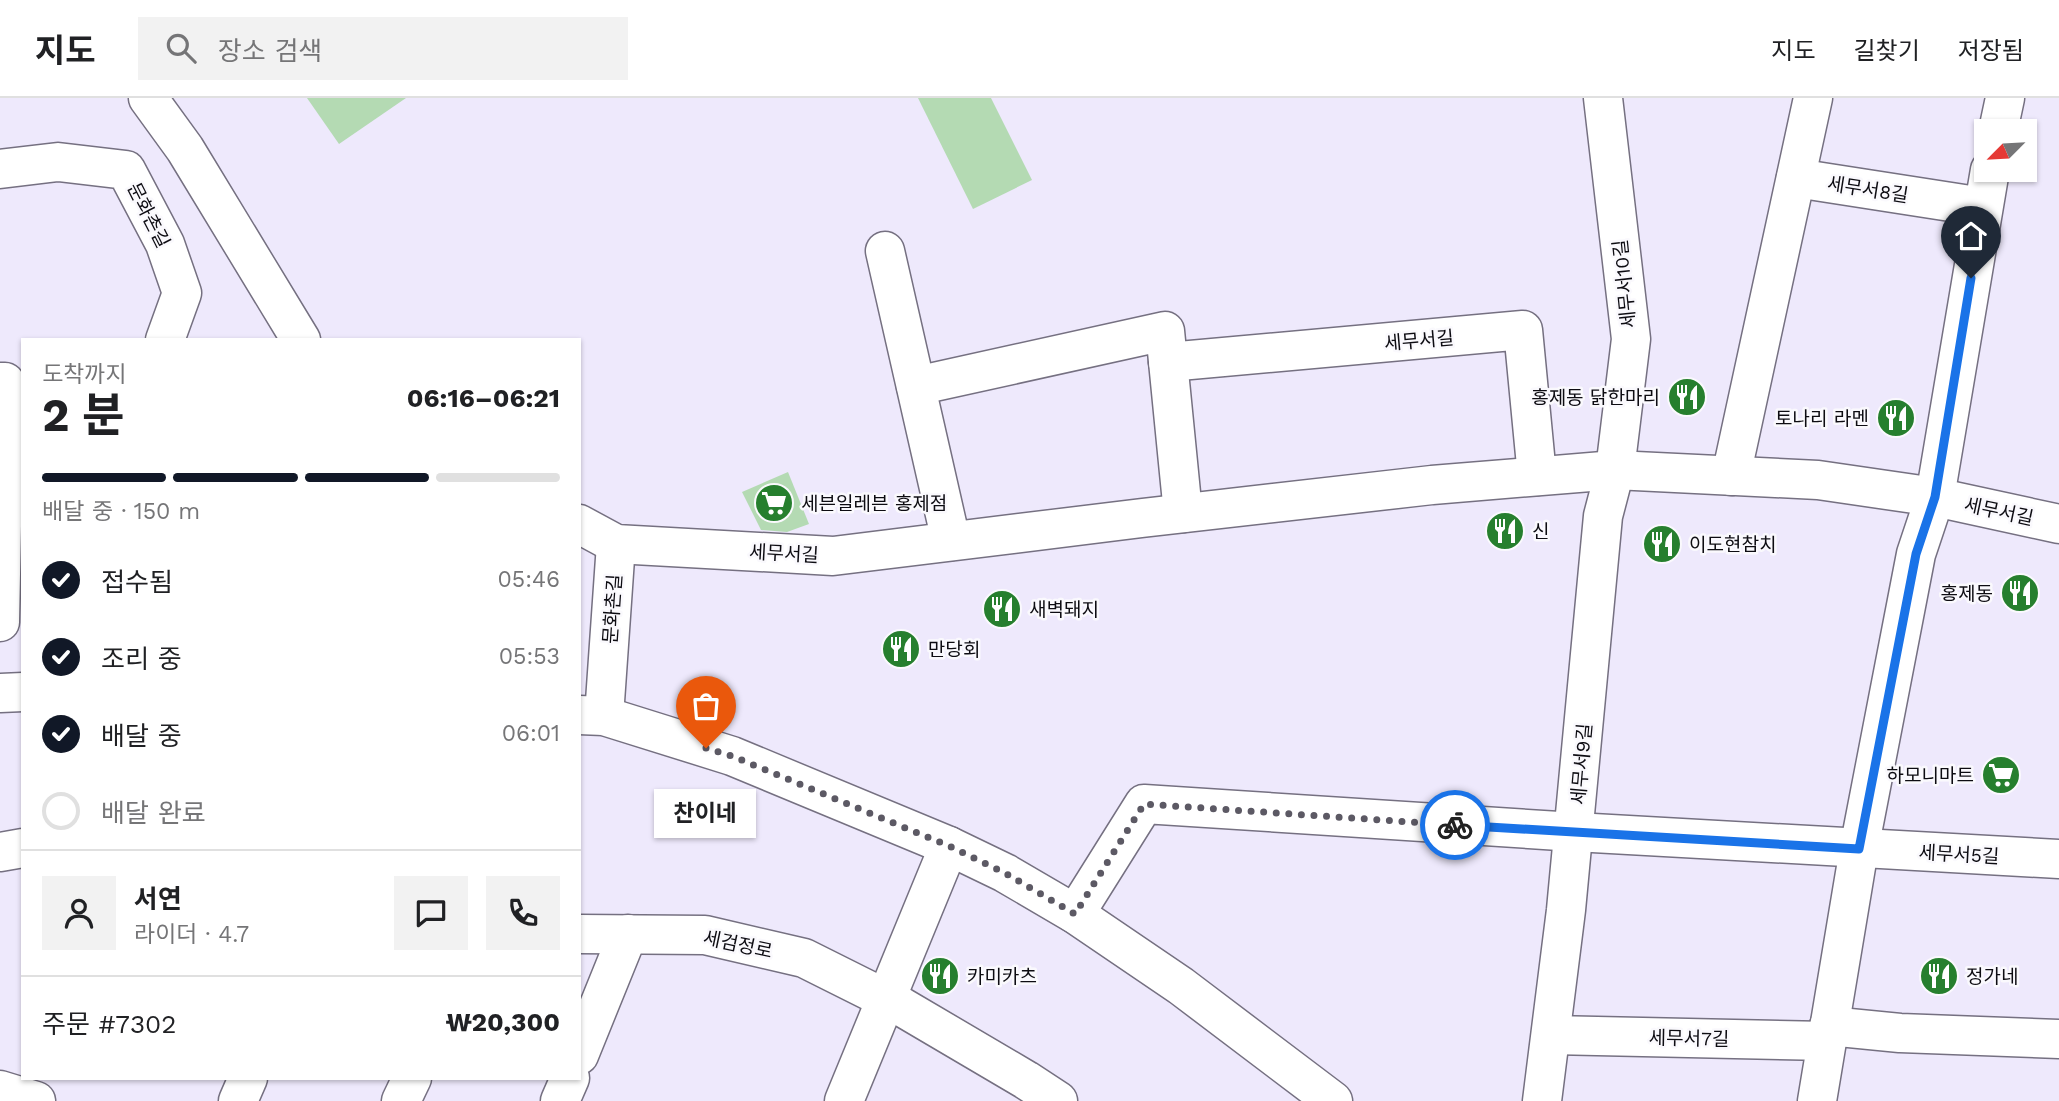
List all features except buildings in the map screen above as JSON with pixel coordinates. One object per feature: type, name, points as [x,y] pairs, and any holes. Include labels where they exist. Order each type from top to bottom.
[{"type":"street","points":[[148,98],[185,149],[299,338]]},
{"type":"street","points":[[180,98],[185,149]]},
{"type":"street","name":"세무서10길","points":[[1603,98],[1630,339],[1615,470]]},
{"type":"street","points":[[1731,476],[1813,98]]},
{"type":"street","points":[[2001,119],[2005,98]]},
{"type":"street","name":"문화촌길","points":[[0,169],[58,162],[126,170],[165,244],[182,293],[166,338]]},
{"type":"street","name":"세무서8길","points":[[1796,178],[1983,207]]},
{"type":"street","points":[[1817,1101],[1859,849],[1916,554],[1935,497],[1988,182]]},
{"type":"street","points":[[886,251],[951,541]]},
{"type":"street","name":"세무서길","points":[[1168,362],[1523,330],[1537,477]]},
{"type":"street","points":[[916,386],[1165,331],[1184,513]]},
{"type":"street","points":[[0,382],[5,382],[0,622]]},
{"type":"street","name":"세무서길","points":[[616,544],[833,556],[1432,485],[1615,470],[1818,480],[1935,497],[2059,524]]},
{"type":"street","name":"세무서9길","points":[[1542,1101],[1574,832],[1603,516],[1615,470]]},
{"type":"street","points":[[581,525],[616,544]]},
{"type":"street","name":"문화촌길","points":[[592,715],[616,544]]},
{"type":"street","points":[[0,693],[21,692]]},
{"type":"street","points":[[592,715],[732,756],[949,846],[1005,873],[1075,914],[1181,986],[1334,1101]]},
{"type":"street","points":[[1075,914],[1144,804],[1859,849]]},
{"type":"street","points":[[844,1101],[949,846]]},
{"type":"street","points":[[0,852],[21,848]]},
{"type":"street","name":"세무서5길","points":[[1859,849],[2059,859]]},
{"type":"street","name":"세검정로","points":[[581,934],[705,935],[804,958],[887,999],[1004,1086],[1058,1101]]},
{"type":"street","points":[[581,1050],[628,934]]},
{"type":"street","name":"세무서7길","points":[[1550,1035],[1900,1033],[2059,1039]]},
{"type":"street","points":[[238,1101],[247,1080]]},
{"type":"street","points":[[401,1101],[411,1080]]},
{"type":"street","points":[[561,1101],[569,1080]]},
{"type":"street","points":[[0,1090],[36,1101]]},
{"type":"way so far","points":[[706,748],[732,756],[949,846],[1005,873],[1075,914],[1144,804],[1455,825]]},
{"type":"place","name":"홍제동 닭한마리","points":[[1687,397]]},
{"type":"place","name":"토나리 라멘","points":[[1896,418]]},
{"type":"place","name":"세븐일레븐 홍제점","points":[[774,503]]},
{"type":"place","name":"신","points":[[1505,531]]},
{"type":"place","name":"이도현참치","points":[[1662,544]]},
{"type":"place","name":"홍제동","points":[[2020,593]]},
{"type":"place","name":"새벽돼지","points":[[1002,609]]},
{"type":"place","name":"만당회","points":[[901,649]]},
{"type":"place","name":"찬이네","points":[[706,748]]},
{"type":"place","name":"하모니마트","points":[[2001,775]]},
{"type":"place","name":"카미카츠","points":[[940,976]]},
{"type":"place","name":"정가네","points":[[1939,976]]},
{"type":"route","points":[[1455,825],[1859,849],[1916,554],[1935,497],[1971,278]]}]
